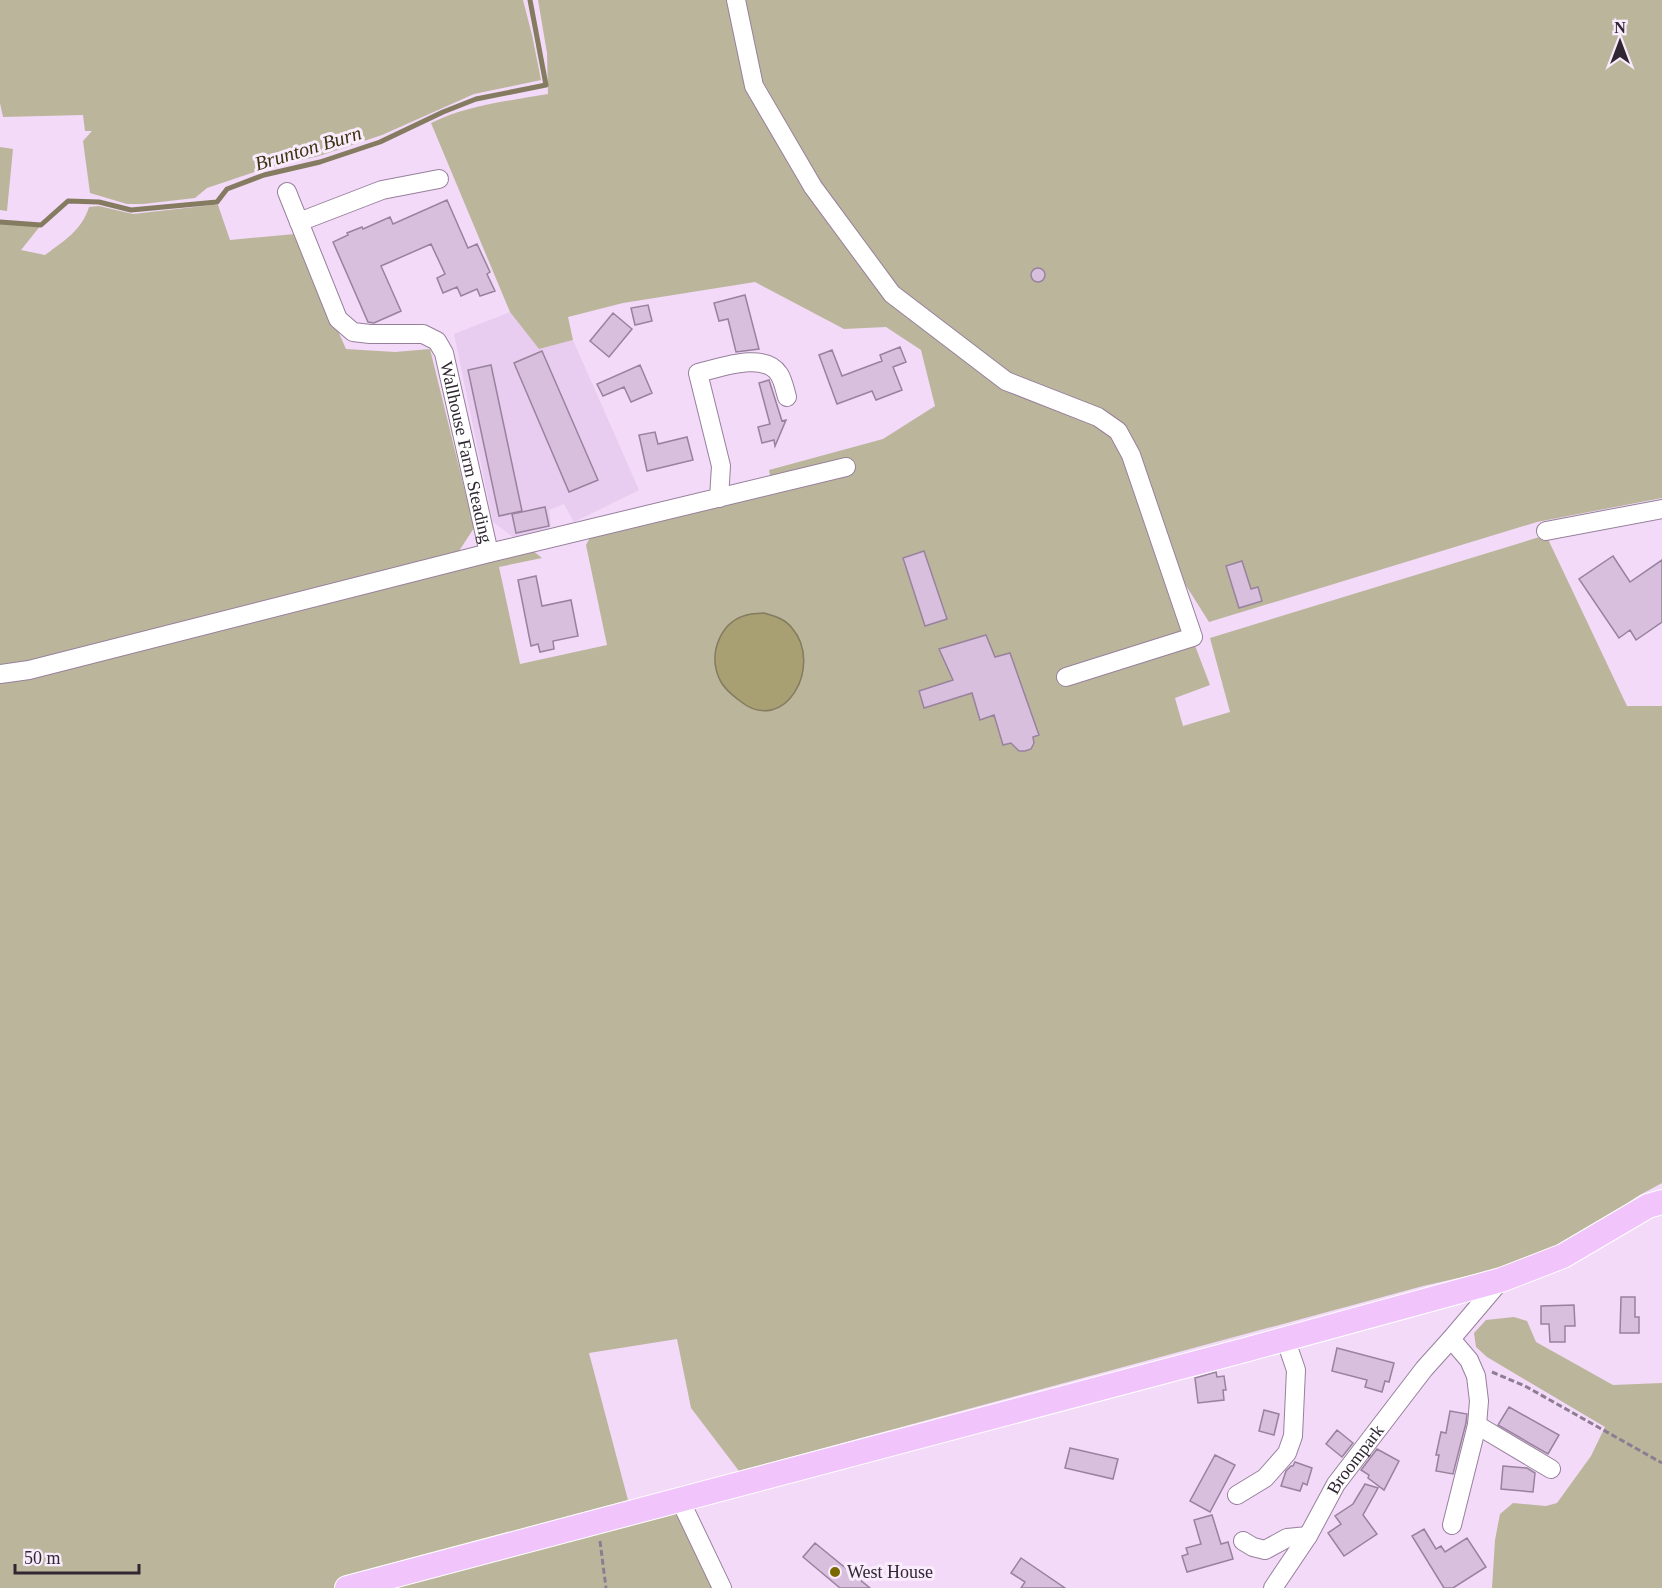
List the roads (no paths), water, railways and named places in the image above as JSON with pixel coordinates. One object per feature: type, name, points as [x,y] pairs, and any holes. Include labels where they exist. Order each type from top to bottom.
[{"type":"main road","points":[[347,1588],[1501,1280],[1563,1256],[1648,1206],[1662,1202]]},
{"type":"street","points":[[736,0],[754,86],[813,187],[892,294],[1006,381],[1098,417],[1118,431],[1131,454],[1193,637],[1066,677]]},
{"type":"street","points":[[287,192],[299,222],[382,190],[439,179]]},
{"type":"street","name":"Wallhouse Farm Steading","points":[[299,222],[338,319],[353,332],[423,334],[437,341],[444,353],[489,553]]},
{"type":"street","points":[[719,498],[721,466],[698,373],[746,362],[763,363],[772,366],[780,375],[787,397]]},
{"type":"street","points":[[0,674],[30,670],[489,553],[846,467]]},
{"type":"street","points":[[1546,531],[1662,509]]},
{"type":"street","name":"Broompark","points":[[1273,1588],[1308,1536],[1336,1484],[1424,1369],[1452,1340],[1501,1280]]},
{"type":"street","points":[[1237,1495],[1265,1478],[1287,1453],[1293,1437],[1296,1370],[1285,1338]]},
{"type":"street","points":[[1452,1340],[1469,1360],[1476,1376],[1479,1401],[1477,1425],[1452,1525]]},
{"type":"street","points":[[1477,1425],[1551,1469]]},
{"type":"street","points":[[680,1500],[722,1588]]},
{"type":"street","points":[[1243,1541],[1265,1550],[1287,1538],[1308,1536]]},
{"type":"waterway","name":"Brunton Burn","points":[[0,222],[41,225],[68,201],[99,202],[131,210],[217,202],[227,189],[264,175],[320,162],[380,142],[476,99],[546,85],[530,0]]},
{"type":"place","name":"West House","points":[[835,1572]]}]
